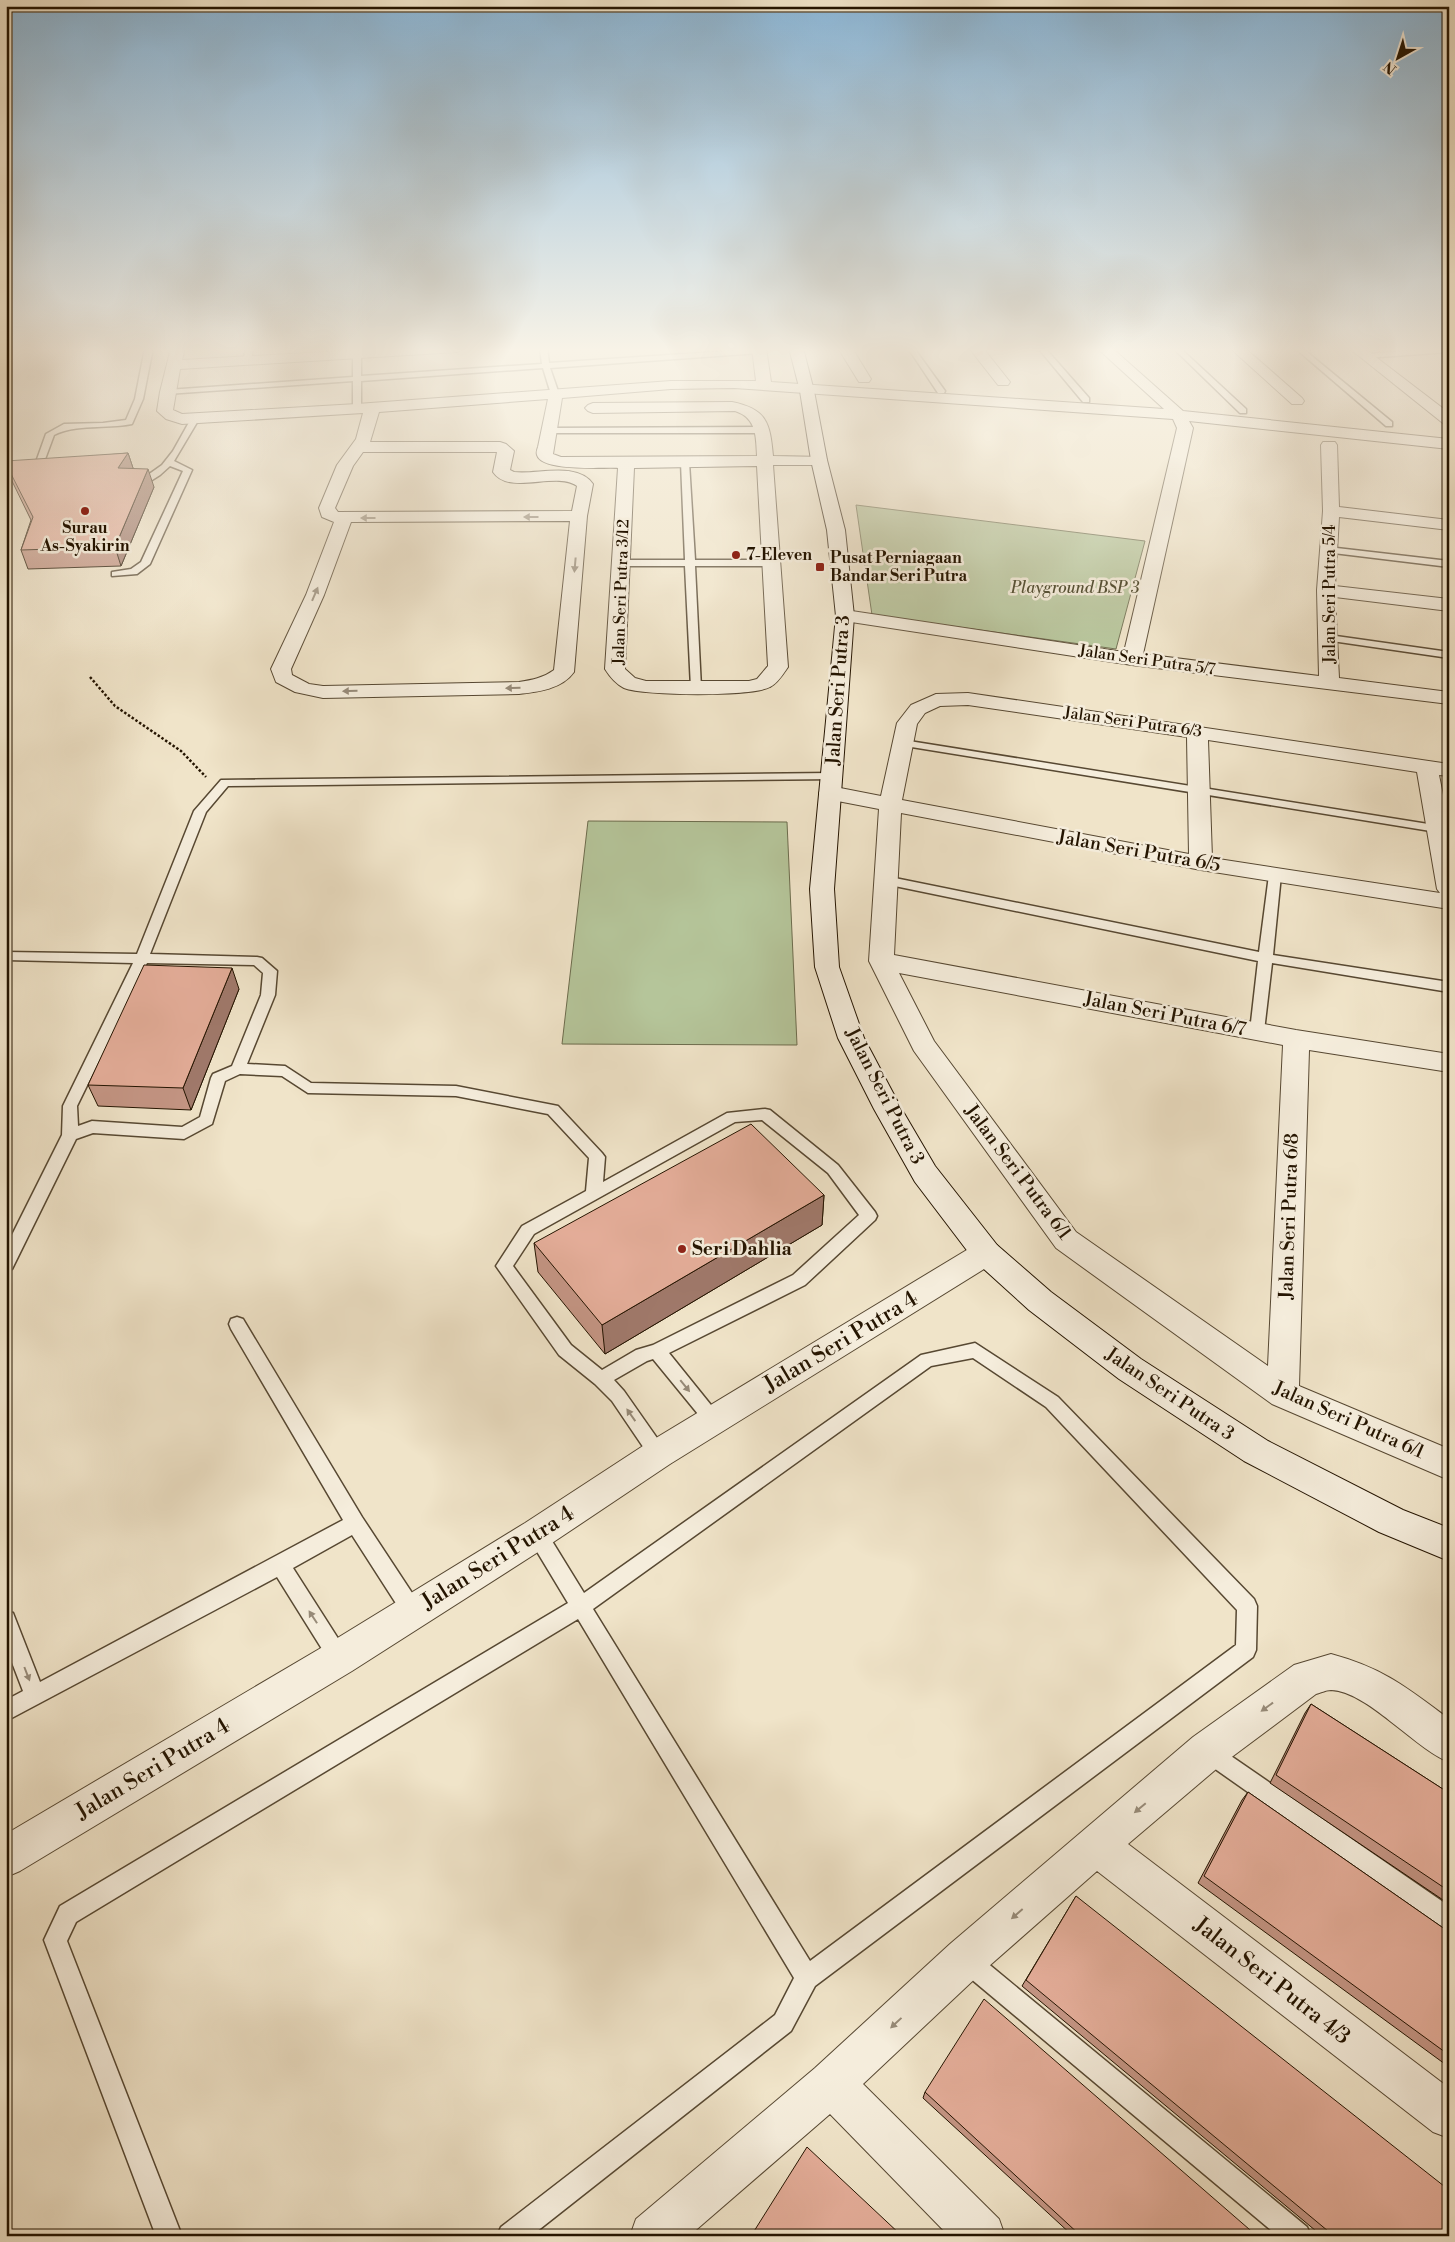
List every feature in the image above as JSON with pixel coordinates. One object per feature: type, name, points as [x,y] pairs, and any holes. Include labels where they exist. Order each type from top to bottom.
[{"type":"street","points":[[355,453],[345,465],[327,508],[328,513],[335,517],[579,516]]},
{"type":"street","points":[[344,518],[315,595],[281,669],[283,678],[293,686],[306,690],[519,688],[538,686],[554,680],[564,672],[579,516],[585,484],[580,480],[570,477],[518,478],[508,476],[501,472],[506,453]]},
{"type":"street","points":[[545,453],[545,455],[550,459],[572,463],[819,460]]},
{"type":"street","points":[[696,688],[750,687],[764,683],[778,668],[764,453]]},
{"type":"street","name":"Jalan Seri Putra 3","points":[[818,453],[836,530],[845,616],[822,889],[827,967],[851,1038],[925,1174],[986,1253],[1040,1301],[1130,1369],[1256,1451],[1391,1520],[1449,1545]]},
{"type":"street","points":[[1132,659],[1176,453]]},
{"type":"street","name":"Jalan Seri Putra 5/4","points":[[1329,453],[1331,512],[1326,590],[1329,683]]},
{"type":"street","points":[[1393,453],[1421,456]]},
{"type":"street","name":"Jalan Seri Putra 3/12","points":[[626,463],[622,563],[614,669],[621,678],[631,684],[646,687],[696,688]]},
{"type":"street","points":[[1331,512],[1449,525]]},
{"type":"street","points":[[1326,590],[1449,606]]},
{"type":"street","name":"Jalan Seri Putra 5/7","points":[[845,616],[1132,659],[1449,698]]},
{"type":"street","name":"Jalan Seri Putra 6/3","points":[[890,805],[908,723],[918,709],[936,700],[968,699],[996,702],[1438,768]]},
{"type":"street","points":[[1197,732],[1202,863]]},
{"type":"street","points":[[1438,768],[1449,889]]},
{"type":"street","name":"Jalan Seri Putra 6/5","points":[[831,785],[890,805],[1202,863],[1449,902]]},
{"type":"street","name":"Jalan Seri Putra 6/1","points":[[890,805],[884,880],[882,961],[923,1045],[1066,1240],[1283,1394],[1449,1465]]},
{"type":"street","name":"Jalan Seri Putra 6/7","points":[[882,961],[1296,1039],[1449,1063]]},
{"type":"street","name":"Jalan Seri Putra 6/8","points":[[1283,1394],[1296,1039]]},
{"type":"street","name":"Jalan Seri Putra 4","points":[[6,1857],[339,1658],[537,1534],[658,1454],[986,1253]]},
{"type":"street","points":[[670,2231],[965,1959],[1096,1845],[1207,1751],[1307,1678],[1331,1672],[1359,1680],[1385,1694],[1449,1743]]},
{"type":"street","name":"Jalan Seri Putra 4/3","points":[[1096,1845],[1449,2116]]},
{"type":"street","points":[[831,2084],[982,2236]]},
{"type":"lane","points":[[40,462],[43,453]]},
{"type":"lane","points":[[125,492],[155,477],[170,463],[176,453]]},
{"type":"lane","points":[[685,462],[696,688]]},
{"type":"lane","points":[[115,574],[134,572],[145,564],[188,470],[170,463]]},
{"type":"lane","points":[[1328,550],[1449,564]]},
{"type":"lane","points":[[622,563],[772,563]]},
{"type":"lane","points":[[1329,638],[1449,655]]},
{"type":"lane","points":[[903,744],[1444,831]]},
{"type":"lane","points":[[6,1264],[70,1135],[70,1106],[142,959],[200,811],[225,782],[831,785]]},
{"type":"lane","points":[[1257,1031],[1274,875]]},
{"type":"lane","points":[[884,880],[1265,958],[1449,987]]},
{"type":"lane","points":[[6,956],[257,962],[270,971],[268,995],[238,1069]]},
{"type":"lane","points":[[70,1135],[92,1127],[184,1133],[207,1120],[218,1078],[238,1069],[285,1072],[308,1088],[456,1091],[553,1110],[596,1157],[594,1194]]},
{"type":"lane","points":[[601,1379],[642,1355],[657,1351],[799,1280],[869,1216],[833,1169],[765,1114],[732,1116],[528,1230],[504,1266],[565,1350],[601,1379],[618,1396],[658,1454]]},
{"type":"lane","points":[[237,1324],[355,1523],[413,1612]]},
{"type":"lane","points":[[169,2236],[55,1940],[68,1914],[581,1606],[927,1360],[975,1350],[1052,1402],[1247,1606],[1246,1650],[807,1978],[783,2023],[510,2236]]},
{"type":"lane","points":[[657,1351],[713,1420]]},
{"type":"lane","points":[[6,1710],[280,1565],[355,1523]]},
{"type":"lane","points":[[537,1534],[807,1978]]},
{"type":"lane","points":[[280,1565],[339,1658]]},
{"type":"lane","points":[[6,1620],[35,1696]]},
{"type":"lane","points":[[1207,1751],[1449,1920]]},
{"type":"lane","points":[[965,1959],[1298,2236]]},
{"type":"path","points":[[90,677],[115,706],[181,751],[218,790]]},
{"type":"green space","name":"Playground BSP 3","points":[[856,505],[1145,541],[1116,649],[872,615]]},
{"type":"green space","points":[[588,821],[787,822],[797,1045],[562,1044]]},
{"type":"building","name":"Surau As-Syakirin","points":[[128,453],[118,468],[148,469],[115,547],[21,550],[33,517],[6,461]]},
{"type":"building","points":[[144,965],[232,968],[183,1088],[88,1085]]},
{"type":"building","name":"Seri Dahlia","points":[[751,1124],[824,1195],[602,1325],[534,1243]]},
{"type":"building","points":[[1311,1704],[1449,1793],[1449,1891],[1276,1775]]},
{"type":"building","points":[[1248,1792],[1449,1932],[1449,2055],[1204,1876]]},
{"type":"building","points":[[1076,1896],[1449,2190],[1449,2236],[1334,2236],[1026,1980]]},
{"type":"building","points":[[984,1999],[1257,2236],[1081,2236],[925,2092]]},
{"type":"building","points":[[807,2147],[902,2236],[751,2236]]},
{"type":"place","name":"Surau As-Syakirin","points":[[85,511]]},
{"type":"place","name":"7-Eleven","points":[[736,555]]},
{"type":"place","name":"Pusat Perniagaan Bandar Seri Putra","points":[[820,567]]},
{"type":"place","name":"Seri Dahlia","points":[[682,1249]]}]
